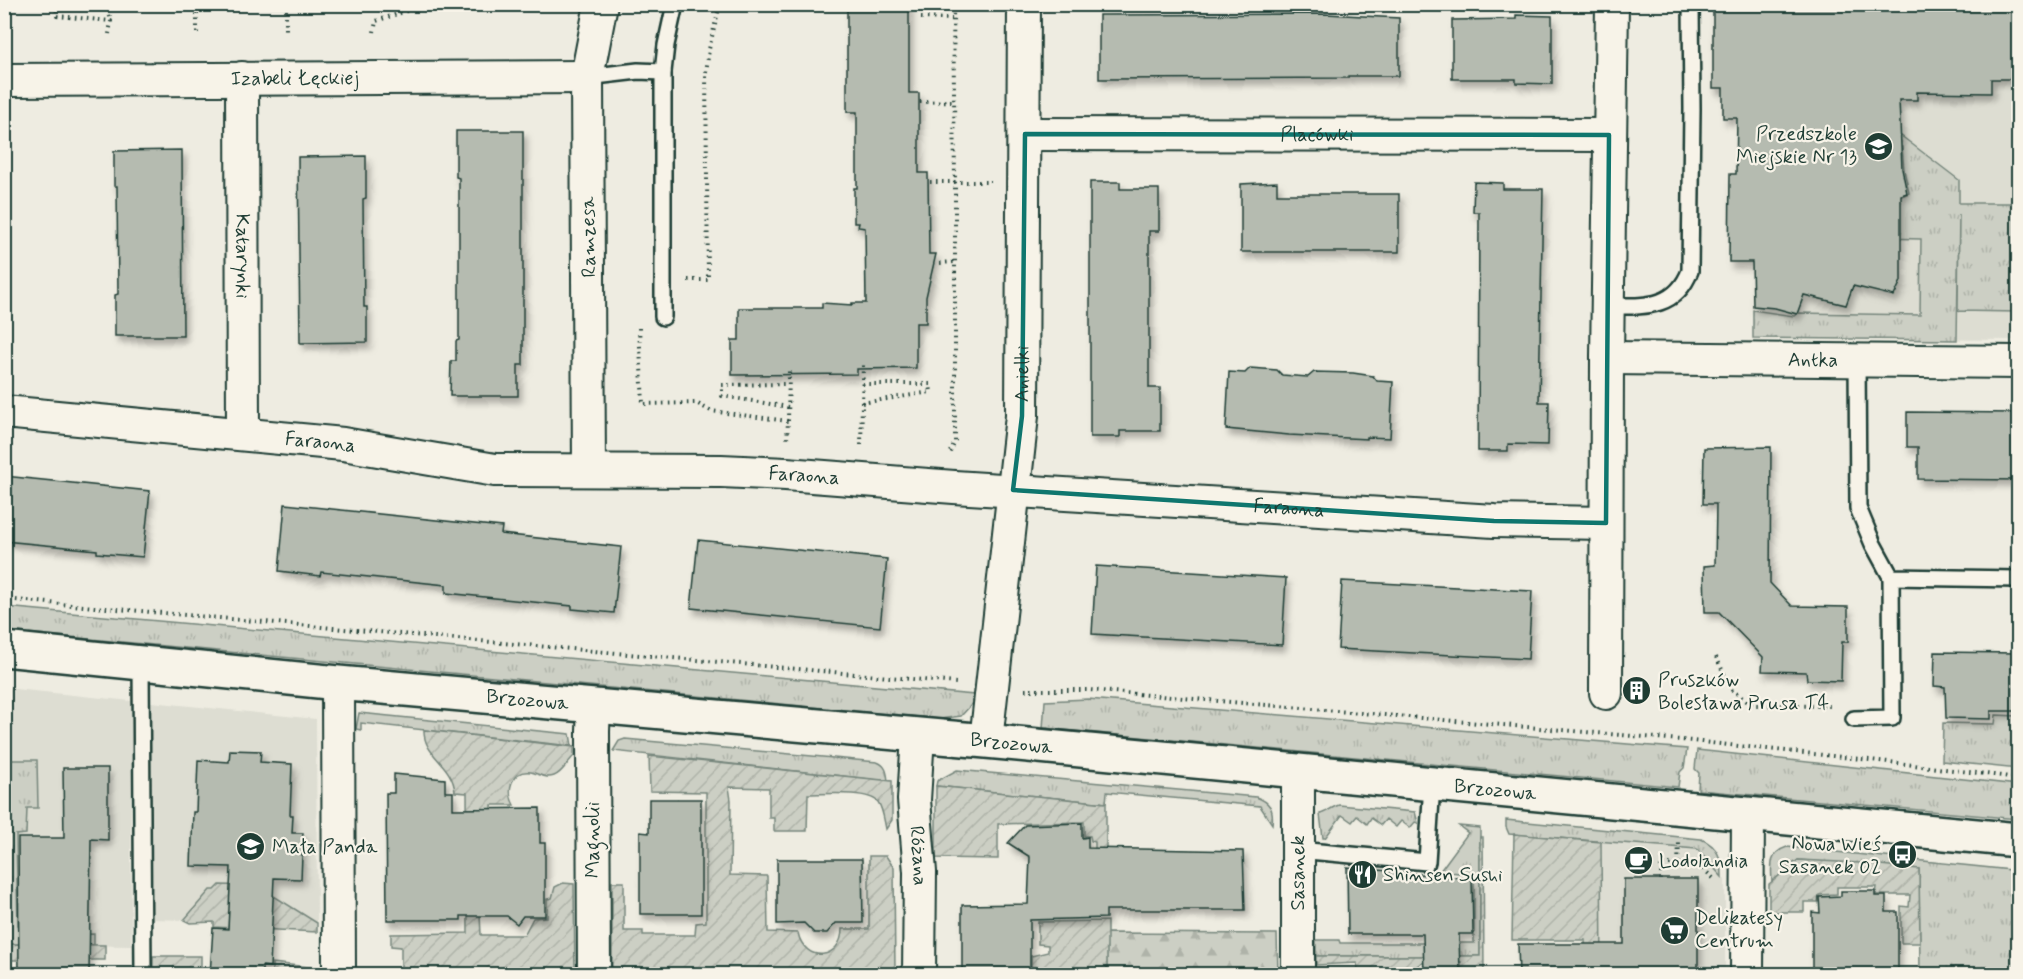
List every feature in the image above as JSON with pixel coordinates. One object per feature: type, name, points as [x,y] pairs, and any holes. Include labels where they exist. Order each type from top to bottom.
[{"type":"street","name":"Ramzesa","points":[[589,470],[587,77],[601,4]]},
{"type":"street","name":"Anielki","points":[[986,741],[1022,416],[1024,4]]},
{"type":"street","points":[[1606,693],[1607,306],[1612,4]]},
{"type":"street","name":"Izabeli Łęckiej","points":[[4,80],[587,77]]},
{"type":"street","name":"Katarynki","points":[[242,78],[243,433]]},
{"type":"street","name":"Placówki","points":[[1024,134],[1609,135]]},
{"type":"street","name":"Antka","points":[[1607,358],[2019,362]]},
{"type":"street","name":"Faraona","points":[[4,412],[343,444],[495,470],[721,471],[1494,521],[1606,523]]},
{"type":"street","name":"Brzozowa","points":[[4,649],[338,683],[986,741],[2019,840]]},
{"type":"street","points":[[338,683],[339,975]]},
{"type":"street","name":"Magnolii","points":[[594,706],[592,731],[594,975]]},
{"type":"street","name":"Różana","points":[[918,736],[914,800],[920,873],[919,975]]},
{"type":"street","name":"Sasanek","points":[[1298,772],[1298,975]]},
{"type":"street","points":[[1748,814],[1748,975]]},
{"type":"lane","points":[[663,317],[663,72],[675,4]]},
{"type":"lane","points":[[1607,306],[1647,306],[1667,300],[1684,284],[1690,271],[1691,4]]},
{"type":"lane","points":[[587,77],[638,71],[663,72]]},
{"type":"lane","points":[[1854,719],[1892,718],[1891,577],[1873,544],[1858,508],[1857,359]]},
{"type":"lane","points":[[1891,577],[2019,579]]},
{"type":"lane","points":[[141,664],[143,975]]},
{"type":"lane","points":[[1298,850],[1427,862],[1432,784]]},
{"type":"path","points":[[56,4],[57,16],[111,21]]},
{"type":"path","points":[[107,4],[111,21],[109,34]]},
{"type":"path","points":[[197,4],[197,33]]},
{"type":"path","points":[[286,4],[286,31]]},
{"type":"path","points":[[374,32],[376,21],[428,4]]},
{"type":"path","points":[[680,280],[708,280],[706,73],[709,49],[720,4]]},
{"type":"path","points":[[947,458],[956,442],[953,4]]},
{"type":"path","points":[[921,18],[952,19]]},
{"type":"path","points":[[920,102],[954,101]]},
{"type":"path","points":[[930,182],[1024,183]]},
{"type":"path","points":[[940,263],[955,262]]},
{"type":"path","points":[[639,325],[647,325]]},
{"type":"path","points":[[861,479],[863,365]]},
{"type":"path","points":[[788,421],[789,370]]},
{"type":"path","points":[[788,384],[722,385],[722,396],[788,407]]},
{"type":"path","points":[[862,404],[931,392],[930,384],[863,384]]},
{"type":"path","points":[[4,599],[966,684]]},
{"type":"path","points":[[1716,657],[1732,690],[1752,705],[1841,706]]},
{"type":"path","points":[[1021,689],[1089,690],[1692,741],[2019,778]]},
{"type":"path","points":[[1678,849],[1678,863]]},
{"type":"path","points":[[1661,880],[1661,864],[1678,863],[1698,864],[1717,882]]},
{"type":"highlighted area","points":[[1025,134],[1609,135],[1606,523],[1494,521],[1013,490],[1022,416]]},
{"type":"shaded area","name":"Przedszkole Miejskie Nr 13","points":[[1713,5],[2018,5],[2018,340],[1753,338],[1754,262],[1729,262],[1736,174],[1737,118],[1724,88],[1713,88]]},
{"type":"shaded area","points":[[5,688],[131,701],[131,946],[5,944]]},
{"type":"shaded area","points":[[151,702],[316,719],[317,923],[269,892],[215,890],[210,890],[184,920],[153,919]]},
{"type":"shaded area","points":[[1601,842],[1697,849],[1725,880],[1725,974],[1602,974]]},
{"type":"green space","points":[[1900,135],[1959,180],[1959,203],[2018,203],[2018,312],[1958,311],[1959,214],[1957,340],[1753,338],[1753,310],[1794,316],[1798,313],[1920,315],[1921,239],[1882,238],[1889,201],[1909,193],[1902,147],[1900,147]]},
{"type":"green space","points":[[5,607],[974,695],[971,705],[961,716],[940,719],[5,631]]},
{"type":"green space","points":[[1088,699],[1687,749],[1678,787],[1043,728],[1045,701]]},
{"type":"green space","points":[[359,713],[570,734],[572,746],[361,723],[361,730],[356,729]]},
{"type":"green space","points":[[1996,715],[2018,716],[2018,769],[1942,761],[1943,723],[1995,724]]},
{"type":"green space","points":[[424,730],[574,747],[574,756],[557,775],[548,777],[531,772],[519,774],[512,782],[510,794],[514,805],[492,805],[492,865],[480,914],[481,935],[524,935],[533,918],[547,917],[547,899],[552,898],[555,887],[563,883],[574,884],[575,974],[401,974],[401,947],[391,946],[391,934],[468,933],[467,793],[455,792],[449,774],[428,747]]},
{"type":"green space","points":[[625,739],[877,762],[885,769],[888,781],[613,751],[619,741]]},
{"type":"green space","points":[[1697,750],[2018,785],[2018,819],[1698,790],[1699,773],[1695,769]]},
{"type":"green space","points":[[649,756],[892,781],[892,820],[886,829],[881,808],[873,798],[834,793],[808,794],[807,831],[774,831],[774,818],[769,818],[769,788],[729,787],[731,800],[730,875],[767,876],[768,932],[798,933],[808,950],[815,954],[823,954],[836,947],[842,929],[869,929],[869,856],[886,856],[894,868],[895,974],[612,974],[612,882],[624,882],[624,931],[643,931],[643,935],[695,935],[696,923],[706,922],[706,792],[650,791]]},
{"type":"green space","points":[[5,760],[37,760],[38,808],[27,808],[26,834],[16,835],[18,925],[41,926],[41,935],[94,934],[94,945],[5,944]]},
{"type":"green space","points":[[957,770],[1256,797],[1265,801],[1270,807],[1272,824],[1260,806],[1107,792],[1106,803],[936,786],[937,781]]},
{"type":"green space","points":[[936,786],[1106,803],[1106,884],[1095,842],[1091,841],[1090,836],[1084,836],[1084,822],[998,824],[998,859],[936,858]]},
{"type":"green space","points":[[1339,805],[1415,812],[1418,823],[1415,822],[1410,828],[1401,821],[1396,827],[1386,819],[1381,825],[1371,818],[1367,824],[1357,816],[1352,822],[1342,815],[1323,838],[1320,814]]},
{"type":"green space","points":[[1506,820],[1701,839],[1711,845],[1718,854],[1722,877],[1697,849],[1509,834]]},
{"type":"green space","points":[[1459,826],[1480,828],[1480,956],[1316,956],[1316,940],[1339,940],[1340,943],[1474,943],[1474,878],[1467,877],[1467,874],[1440,871],[1468,833]]},
{"type":"green space","points":[[1514,834],[1601,842],[1602,974],[1586,974],[1585,940],[1512,940]]},
{"type":"green space","points":[[1480,837],[1483,837],[1484,974],[1461,974],[1461,962],[1422,962],[1407,974],[1358,974],[1357,963],[1316,965],[1316,956],[1480,956]]},
{"type":"green space","points":[[1787,847],[2011,870],[2018,878],[2018,974],[1920,974],[1919,869],[1798,860],[1772,882],[1774,856]]},
{"type":"green space","points":[[1798,860],[1919,869],[1920,943],[1901,943],[1901,906],[1909,907],[1910,895],[1876,895],[1877,887],[1837,887],[1837,894],[1819,895],[1818,902],[1804,902],[1804,912],[1769,912],[1769,884]]},
{"type":"green space","points":[[220,885],[258,886],[317,923],[317,932],[214,927],[214,922],[190,923],[184,920],[210,890],[215,890]]},
{"type":"green space","points":[[1107,921],[1107,974],[1031,974],[1031,956],[1048,952],[1048,945],[1038,944],[1038,922]]},
{"type":"green space","points":[[1106,933],[1277,934],[1278,974],[1107,974]]},
{"type":"green space","points":[[5,944],[105,945],[105,960],[11,960],[10,974],[5,974]]},
{"type":"green space","points":[[153,956],[201,956],[201,974],[153,974]]},
{"type":"green space","points":[[272,963],[317,968],[317,974],[272,974]]},
{"type":"building","points":[[847,4],[909,4],[909,93],[919,93],[919,173],[928,173],[929,254],[936,254],[926,297],[926,323],[916,323],[916,368],[857,369],[857,374],[732,375],[732,340],[739,340],[739,308],[822,308],[822,303],[852,305],[852,303],[866,303],[865,228],[858,227],[859,223],[854,223],[854,188],[857,188],[857,112],[847,112]]},
{"type":"building","name":"Przedszkole Miejskie Nr 13","points":[[1713,4],[2019,4],[2019,79],[1991,79],[1991,93],[1917,92],[1917,100],[1899,100],[1902,169],[1907,193],[1901,195],[1901,281],[1894,296],[1853,286],[1846,305],[1804,295],[1797,314],[1775,308],[1753,306],[1752,262],[1729,262],[1730,174],[1736,174],[1737,118],[1723,118],[1723,88],[1713,88]]},
{"type":"building","points":[[1326,14],[1399,18],[1399,76],[1099,79],[1099,15]]},
{"type":"building","points":[[1516,15],[1552,16],[1552,84],[1516,83],[1516,79],[1452,79],[1452,20],[1516,19]]},
{"type":"building","points":[[456,131],[523,131],[523,365],[518,365],[518,396],[450,396],[451,361],[456,361],[456,341],[459,340],[459,178],[456,177]]},
{"type":"building","points":[[182,150],[183,336],[115,336],[115,295],[118,294],[117,186],[114,186],[114,151]]},
{"type":"building","points":[[366,156],[366,198],[363,199],[364,307],[367,307],[367,342],[300,343],[298,157]]},
{"type":"building","points":[[1090,182],[1120,182],[1120,189],[1159,189],[1159,231],[1149,231],[1149,388],[1160,388],[1160,431],[1120,431],[1120,437],[1090,437]]},
{"type":"building","points":[[1277,182],[1277,194],[1399,194],[1399,252],[1241,252],[1241,184]]},
{"type":"building","points":[[1474,182],[1503,183],[1503,189],[1543,189],[1539,402],[1549,402],[1548,445],[1508,444],[1508,451],[1478,451],[1479,212],[1473,212]]},
{"type":"building","points":[[1250,368],[1277,370],[1282,375],[1308,377],[1314,372],[1353,373],[1373,376],[1377,381],[1393,382],[1390,438],[1289,435],[1226,429],[1229,372],[1245,373]]},
{"type":"building","points":[[1907,412],[2019,413],[2019,480],[1918,479],[1918,447],[1907,447]]},
{"type":"building","points":[[1771,447],[1770,583],[1792,606],[1848,607],[1848,642],[1842,642],[1841,681],[1807,680],[1806,672],[1762,671],[1763,657],[1719,612],[1705,612],[1704,566],[1715,565],[1716,504],[1703,504],[1704,448]]},
{"type":"building","points":[[4,476],[150,491],[143,557],[4,541]]},
{"type":"building","points":[[285,504],[502,527],[501,534],[621,547],[614,613],[572,609],[572,606],[446,593],[446,585],[321,572],[320,576],[279,571]]},
{"type":"building","points":[[698,540],[887,559],[880,627],[691,608]]},
{"type":"building","points":[[1096,566],[1286,578],[1282,645],[1092,634]]},
{"type":"building","points":[[1342,581],[1532,591],[1528,659],[1338,649]]},
{"type":"building","points":[[1935,652],[2019,653],[2019,711],[1991,711],[1991,719],[1946,718],[1945,687],[1934,686]]},
{"type":"building","points":[[230,750],[261,751],[260,762],[292,764],[290,815],[293,815],[292,833],[303,833],[301,879],[274,878],[270,967],[262,966],[262,975],[210,975],[213,928],[228,929],[231,867],[191,866],[198,760],[229,762]]},
{"type":"building","points":[[63,768],[108,768],[108,840],[91,839],[89,975],[19,975],[18,838],[64,838]]},
{"type":"building","points":[[394,774],[445,779],[445,792],[453,792],[453,809],[540,808],[540,843],[545,843],[545,916],[523,916],[517,924],[507,916],[461,916],[461,920],[387,920],[386,793],[394,793]]},
{"type":"building","points":[[649,799],[701,799],[701,914],[640,914],[640,832],[649,833]]},
{"type":"building","points":[[1082,823],[1082,838],[1088,837],[1088,848],[1243,851],[1245,910],[1106,910],[1106,918],[1030,920],[1030,975],[974,975],[974,972],[962,972],[962,905],[1028,904],[1030,857],[1008,843],[1025,825]]},
{"type":"building","points":[[777,859],[862,859],[863,923],[836,923],[827,933],[814,933],[804,923],[777,924]]},
{"type":"building","points":[[1347,867],[1472,879],[1473,934],[1459,934],[1460,975],[1424,975],[1423,934],[1348,934]]},
{"type":"building","points":[[1624,879],[1698,879],[1698,975],[1519,975],[1518,944],[1624,944]]},
{"type":"building","points":[[1841,891],[1875,891],[1875,896],[1886,896],[1886,912],[1898,912],[1898,975],[1812,975],[1812,912],[1820,913],[1819,897],[1841,896]]},
{"type":"place","name":"Przedszkole Miejskie Nr 13","points":[[1878,146]]},
{"type":"place","name":"Pruszków Bolesława Prusa T4","points":[[1637,691]]},
{"type":"place","name":"Mała Panda","points":[[251,847]]},
{"type":"place","name":"Nowa Wieś Sasanek 02","points":[[1902,855]]},
{"type":"place","name":"Lodolandia","points":[[1638,861]]},
{"type":"place","name":"Shinsen Sushi","points":[[1362,875]]},
{"type":"place","name":"Delikatesy Centrum","points":[[1674,930]]}]
